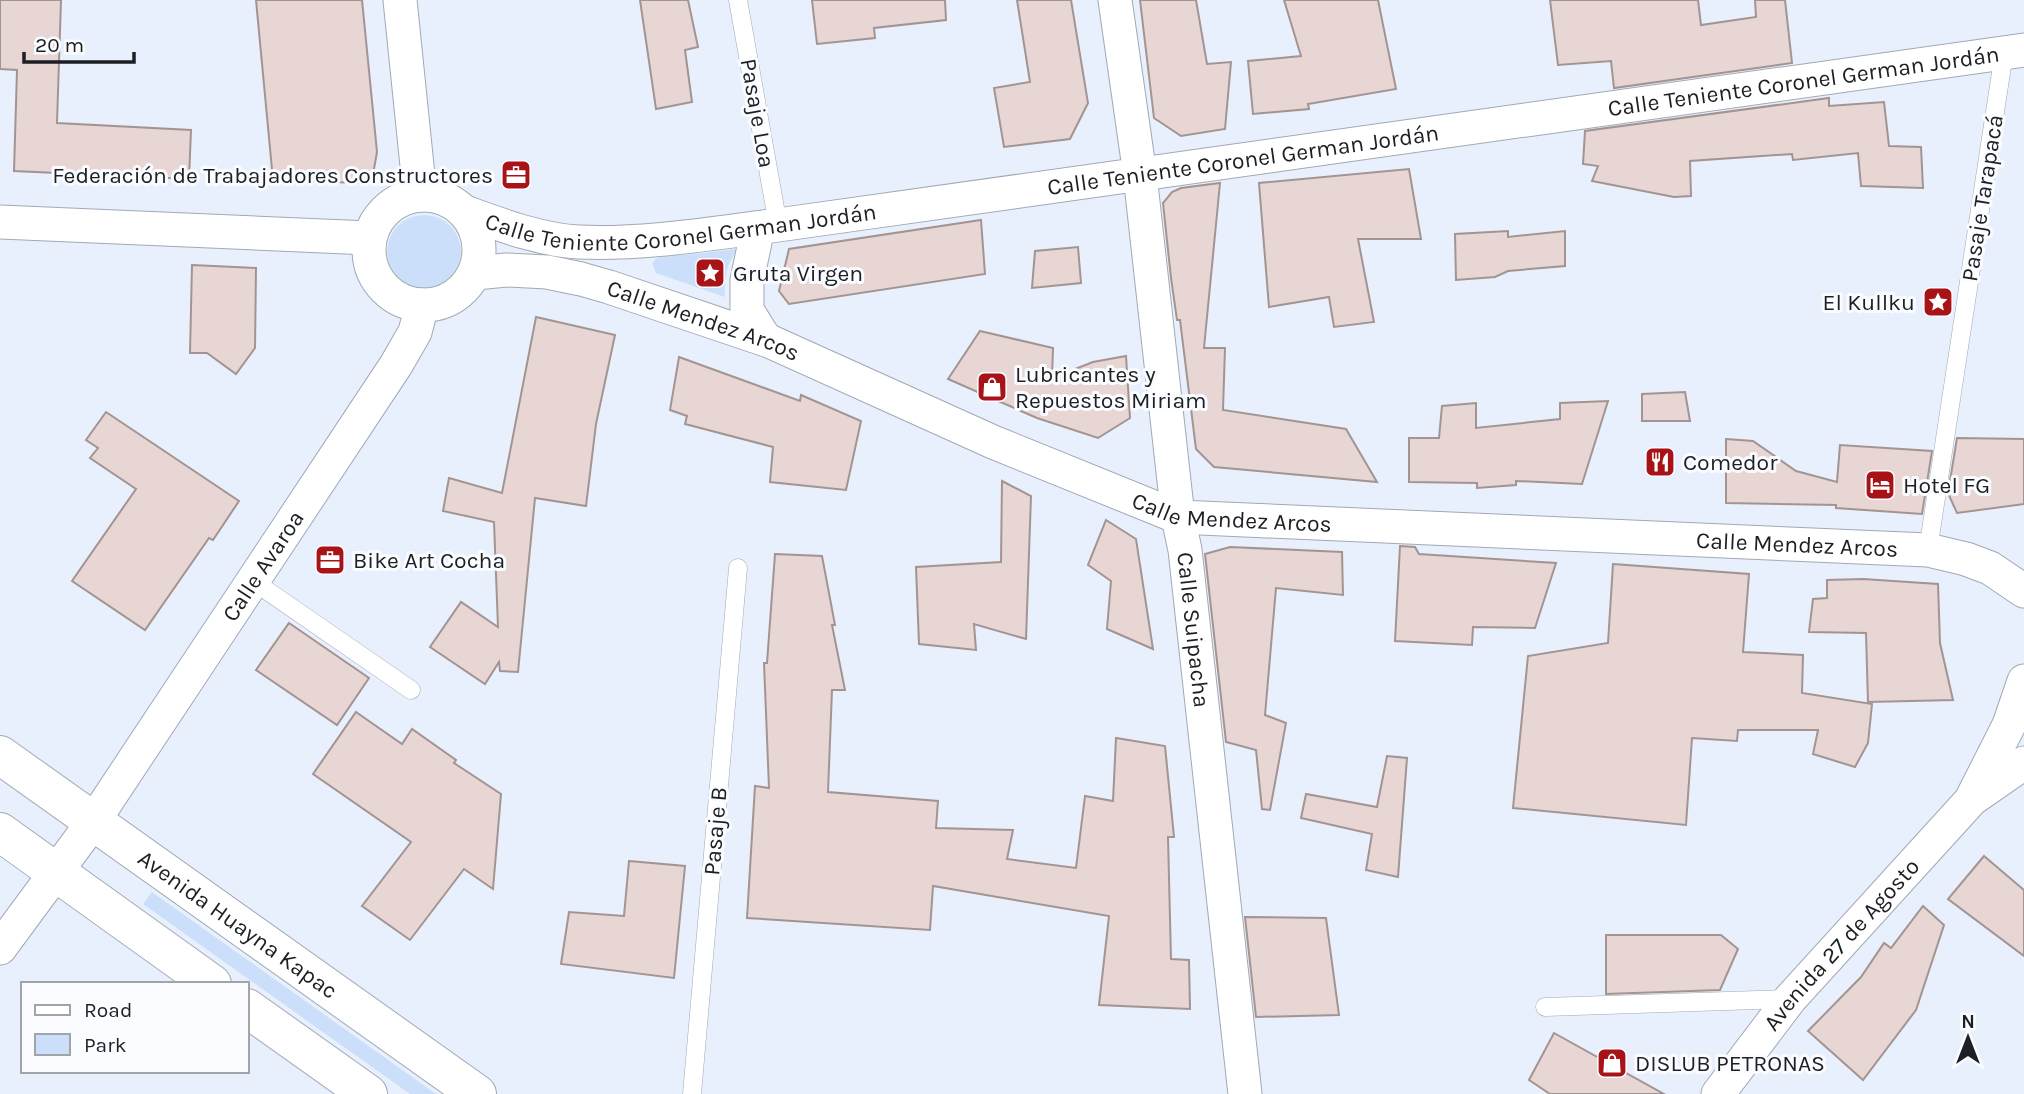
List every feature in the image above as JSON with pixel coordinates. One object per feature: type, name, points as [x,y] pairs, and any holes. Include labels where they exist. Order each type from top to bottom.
[{"type":"main road","name":"Avenida Huayna Kapac","points":[[0,755],[477,1094]]},
{"type":"main road","points":[[0,832],[209,982]]},
{"type":"main road","points":[[248,1009],[368,1094]]},
{"type":"street","points":[[400,0],[420,195]]},
{"type":"street","name":"Calle Suipacha","points":[[1115,0],[1140,175],[1245,1094]]},
{"type":"street","name":"Calle Teniente Coronel German Jordán","points":[[465,212],[539,236],[578,242],[629,242],[768,226],[1140,175],[2014,51]]},
{"type":"street","points":[[436,196],[452,202],[465,212],[474,225],[480,257],[475,273],[466,286],[453,298],[439,304],[406,303],[391,296],[372,270],[368,254],[369,238],[377,220],[388,207],[404,198],[436,196]]},
{"type":"street","points":[[0,222],[369,238]]},
{"type":"street","points":[[765,339],[747,310],[747,281],[768,226]]},
{"type":"street","name":"Calle Mendez Arcos","points":[[475,273],[506,270],[547,272],[581,279],[765,339],[993,442],[1178,517],[1928,550],[1990,568],[2024,591]]},
{"type":"street","name":"Calle Avaroa","points":[[0,948],[93,822],[396,365],[415,332],[422,305]]},
{"type":"street","name":"Avenida 27 de Agosto","points":[[1972,799],[2009,725],[2024,681]]},
{"type":"street","name":"Avenida 27 de Agosto","points":[[1718,1094],[1790,999],[1972,799],[2024,763]]},
{"type":"lane","name":"Pasaje Loa","points":[[738,0],[768,226]]},
{"type":"lane","name":"Pasaje Tarapacá","points":[[1928,550],[2014,51]]},
{"type":"lane","name":"Pasaje B","points":[[692,1094],[738,568]]},
{"type":"lane","points":[[253,581],[411,691]]},
{"type":"lane","points":[[1545,1007],[1790,999]]},
{"type":"green space","points":[[417,215],[431,215],[445,221],[455,231],[461,252],[455,273],[445,283],[431,289],[417,289],[403,283],[393,273],[387,259],[387,245],[393,231],[403,221]]},
{"type":"green space","points":[[737,249],[726,272],[725,297],[656,273],[652,263],[657,258]]},
{"type":"green space","points":[[152,892],[436,1094],[410,1094],[143,904]]},
{"type":"building","points":[[0,0],[61,0],[57,123],[191,130],[189,179],[14,171],[17,70],[0,69]]},
{"type":"building","points":[[256,0],[362,0],[377,152],[374,169],[361,183],[273,180]]},
{"type":"building","points":[[640,0],[688,0],[698,47],[685,50],[692,102],[656,109]]},
{"type":"building","points":[[812,0],[945,0],[946,20],[874,28],[875,38],[817,44]]},
{"type":"building","points":[[1017,0],[1071,0],[1088,103],[1070,139],[1004,147],[994,88],[1030,82]]},
{"type":"building","points":[[1140,0],[1196,0],[1207,64],[1231,62],[1225,129],[1181,136],[1154,118]]},
{"type":"building","points":[[1284,0],[1378,0],[1396,89],[1308,104],[1309,109],[1253,114],[1248,61],[1301,56]]},
{"type":"building","points":[[1550,0],[1698,0],[1701,25],[1756,17],[1755,0],[1785,0],[1792,63],[1614,88],[1611,61],[1558,65]]},
{"type":"building","points":[[1829,98],[1829,106],[1884,102],[1889,146],[1921,147],[1923,188],[1861,186],[1858,153],[1793,160],[1792,154],[1690,161],[1691,196],[1674,197],[1592,181],[1598,166],[1583,164],[1585,131]]},
{"type":"building","points":[[1409,169],[1421,239],[1358,239],[1374,322],[1334,327],[1329,297],[1269,307],[1259,183]]},
{"type":"building","points":[[1220,183],[1204,348],[1225,348],[1223,410],[1346,429],[1377,482],[1214,467],[1196,449],[1163,203],[1172,192],[1181,188]]},
{"type":"building","points":[[981,220],[985,274],[789,304],[779,291],[789,249]]},
{"type":"building","points":[[1508,231],[1508,237],[1565,231],[1565,266],[1508,271],[1495,277],[1456,280],[1455,234]]},
{"type":"building","points":[[1078,247],[1081,283],[1032,288],[1035,251]]},
{"type":"building","points":[[192,265],[256,268],[255,348],[236,374],[207,353],[190,353]]},
{"type":"building","points":[[536,317],[615,335],[596,424],[586,506],[535,498],[518,672],[500,671],[499,662],[485,684],[430,647],[461,602],[498,627],[494,522],[443,511],[449,478],[502,493]]},
{"type":"building","points":[[980,331],[1053,348],[1052,378],[1093,362],[1126,356],[1130,418],[1098,438],[1037,418],[948,379]]},
{"type":"building","points":[[679,357],[800,401],[801,395],[861,421],[846,490],[770,482],[773,447],[685,424],[687,416],[670,410]]},
{"type":"building","points":[[1685,392],[1690,421],[1642,421],[1642,394]]},
{"type":"building","points":[[1608,401],[1582,484],[1516,481],[1516,485],[1477,488],[1477,483],[1409,482],[1409,438],[1439,438],[1442,406],[1476,403],[1476,428],[1560,419],[1560,403]]},
{"type":"building","points":[[106,412],[239,501],[213,540],[209,538],[145,630],[72,581],[136,489],[90,458],[98,448],[86,440]]},
{"type":"building","points":[[1957,438],[2024,439],[2024,504],[1957,513],[1948,493]]},
{"type":"building","points":[[1726,439],[1753,441],[1796,471],[1837,482],[1840,445],[1932,451],[1922,514],[1836,508],[1836,505],[1726,503]]},
{"type":"building","points":[[1002,481],[1031,496],[1026,639],[974,624],[976,650],[919,644],[916,567],[1001,562]]},
{"type":"building","points":[[1106,520],[1136,539],[1153,649],[1107,629],[1111,581],[1088,565]]},
{"type":"building","points":[[1400,546],[1415,547],[1419,554],[1556,563],[1535,628],[1473,627],[1472,645],[1395,641]]},
{"type":"building","points":[[1230,547],[1342,552],[1343,595],[1276,588],[1265,715],[1286,723],[1270,810],[1262,809],[1256,750],[1226,742],[1205,554]]},
{"type":"building","points":[[775,554],[822,556],[845,690],[832,690],[828,792],[938,801],[936,828],[1013,830],[1007,859],[1076,868],[1085,796],[1113,801],[1116,738],[1165,746],[1174,837],[1168,837],[1171,959],[1189,960],[1190,1009],[1099,1005],[1109,916],[933,886],[930,930],[747,918],[755,786],[769,788],[764,663],[767,663]]},
{"type":"building","points":[[1613,564],[1749,574],[1743,652],[1803,655],[1802,693],[1872,704],[1868,743],[1855,767],[1813,754],[1818,730],[1738,730],[1737,741],[1692,738],[1686,825],[1513,808],[1528,656],[1608,643]]},
{"type":"building","points":[[1863,579],[1938,584],[1940,643],[1953,700],[1868,702],[1866,633],[1809,632],[1813,599],[1827,598],[1827,580]]},
{"type":"building","points":[[289,623],[369,678],[337,725],[256,670]]},
{"type":"building","points":[[356,712],[402,744],[412,729],[456,760],[454,763],[501,794],[493,889],[464,869],[410,940],[362,906],[411,842],[313,774]]},
{"type":"building","points":[[1387,756],[1407,758],[1398,877],[1366,870],[1372,834],[1301,818],[1306,794],[1377,807]]},
{"type":"building","points":[[1984,856],[2024,890],[2024,956],[1948,899]]},
{"type":"building","points":[[629,861],[685,866],[674,978],[561,964],[569,912],[624,916]]},
{"type":"building","points":[[1923,906],[1944,925],[1916,1010],[1863,1080],[1808,1031],[1861,977],[1884,943],[1891,948]]},
{"type":"building","points":[[1245,917],[1326,918],[1339,1015],[1256,1017]]},
{"type":"building","points":[[1606,935],[1721,935],[1738,949],[1720,990],[1606,994]]},
{"type":"building","points":[[1554,1033],[1664,1094],[1550,1094],[1529,1080]]},
{"type":"place","name":"Federación de Trabajadores Constructores","points":[[516,175]]},
{"type":"place","name":"Gruta Virgen","points":[[710,273]]},
{"type":"place","name":"El Kullku","points":[[1938,302]]},
{"type":"place","name":"Lubricantes y Repuestos Miriam","points":[[992,387]]},
{"type":"place","name":"Comedor","points":[[1660,462]]},
{"type":"place","name":"Hotel FG","points":[[1880,485]]},
{"type":"place","name":"Bike Art Cocha","points":[[330,560]]},
{"type":"place","name":"DISLUB PETRONAS","points":[[1612,1063]]}]
